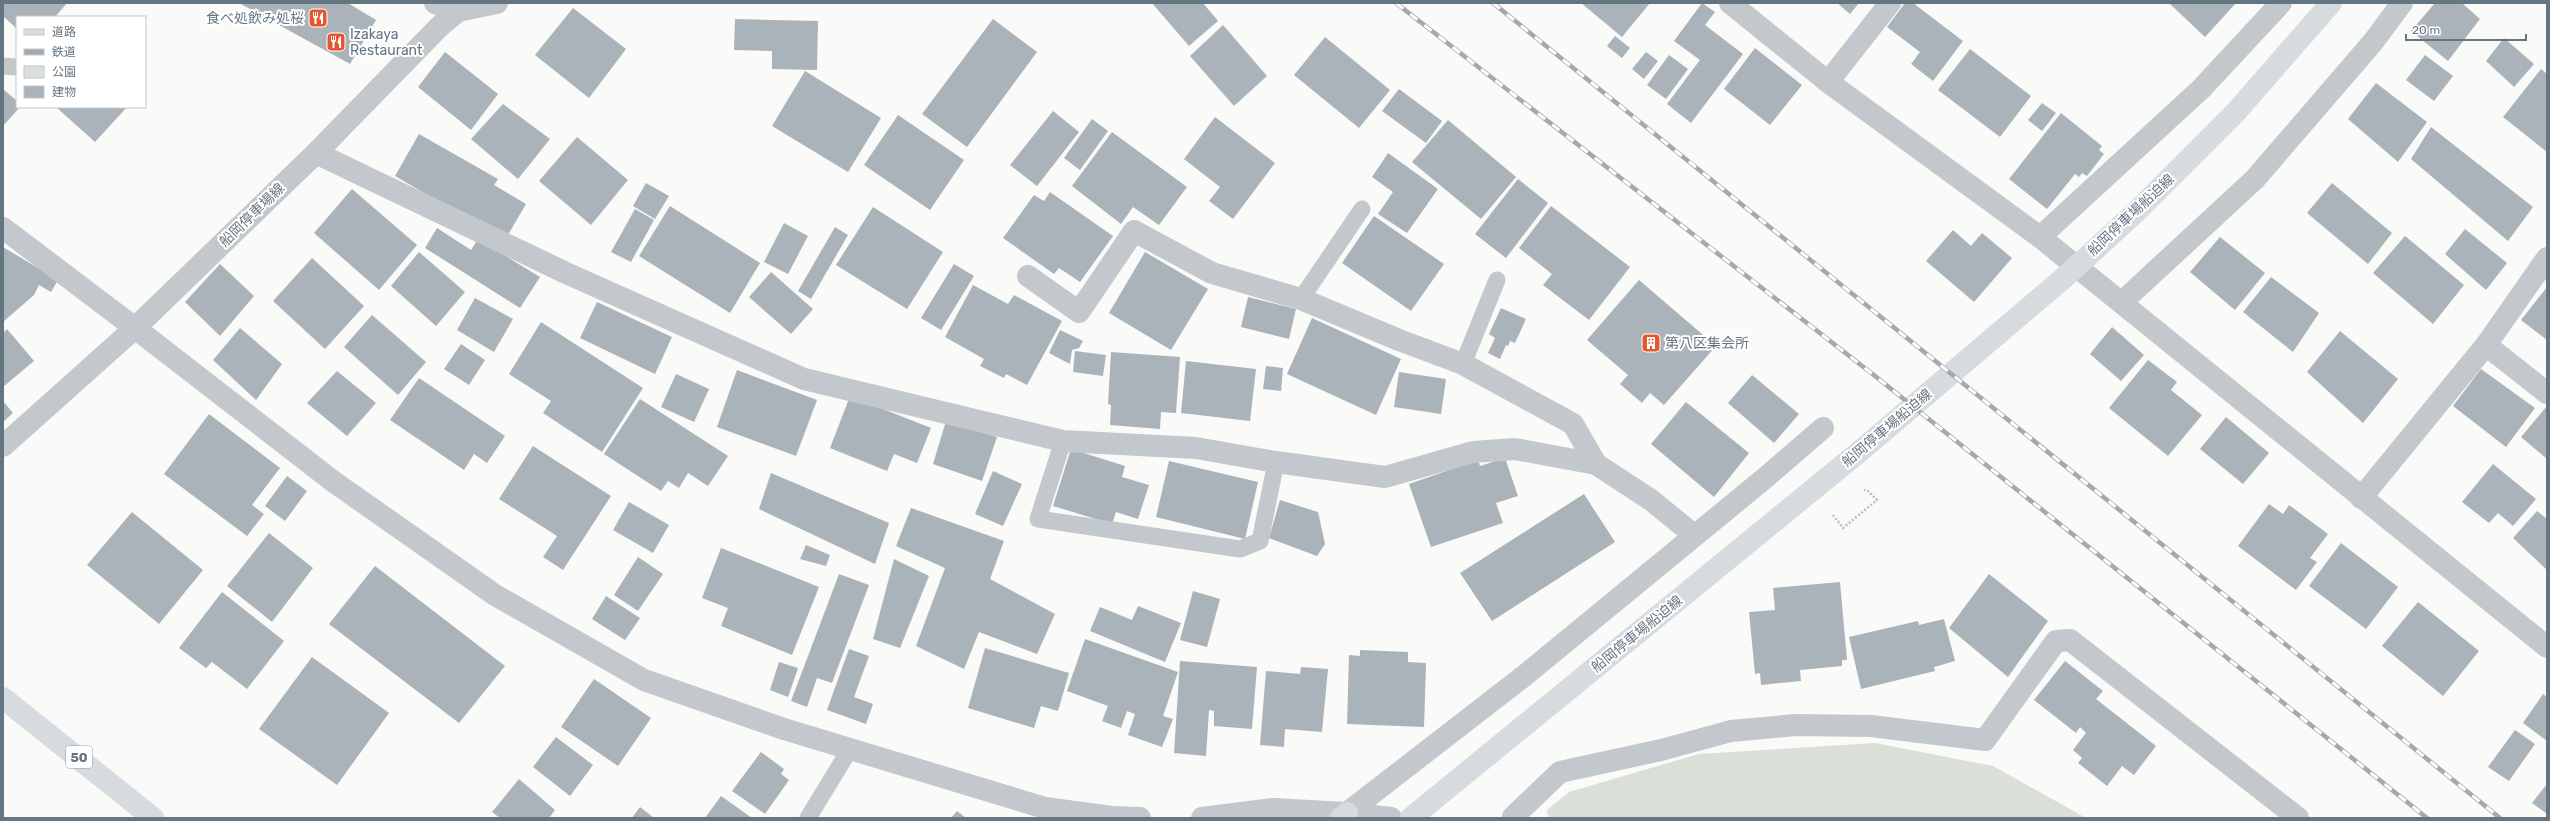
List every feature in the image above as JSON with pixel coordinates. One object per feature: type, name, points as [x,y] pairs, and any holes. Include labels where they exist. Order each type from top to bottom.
[{"type":"main road","name":"船岡停車場船迫線","points":[[1411,818],[1853,457],[2066,276],[2135,213],[2236,112],[2331,3]]},
{"type":"main road","name":"50","points":[[3,698],[154,818]]},
{"type":"street","points":[[435,3],[457,7]]},
{"type":"street","name":"船岡停車場線","points":[[3,446],[135,328],[316,153],[457,7],[496,3]]},
{"type":"street","points":[[1730,3],[1828,82],[2040,237],[2547,647]]},
{"type":"street","points":[[1828,82],[1890,3]]},
{"type":"street","points":[[2040,237],[2201,89],[2281,3]]},
{"type":"street","points":[[2122,302],[2255,179],[2373,42],[2402,3]]},
{"type":"street","points":[[316,153],[566,273],[804,379],[1063,440],[1196,448],[1276,462],[1385,477],[1473,452],[1515,449],[1596,464],[1651,500],[1694,535]]},
{"type":"street","points":[[3,228],[334,482],[495,595],[644,680],[784,730],[1045,808],[1076,815],[1140,818]]},
{"type":"street","points":[[1028,276],[1080,312],[1134,231],[1212,273],[1301,299],[1399,340],[1463,364],[1573,424],[1596,464]]},
{"type":"street","points":[[2361,498],[2486,345],[2547,258]]},
{"type":"street","points":[[2486,345],[2547,393]]},
{"type":"street","points":[[1344,815],[1524,676],[1765,478],[1823,428]]},
{"type":"street","points":[[1512,818],[1560,772],[1662,750],[1731,731],[1796,725],[1871,726],[1985,740],[2056,641],[2070,640],[2298,818]]},
{"type":"street","points":[[1202,818],[1273,809],[1391,818]]},
{"type":"lane","points":[[1301,299],[1362,210]]},
{"type":"lane","points":[[1463,364],[1497,280]]},
{"type":"lane","points":[[1063,440],[1038,519],[1240,549],[1260,541],[1276,462]]},
{"type":"lane","points":[[808,818],[850,749]]},
{"type":"green space","points":[[1875,743],[1993,766],[2086,818],[1550,818],[1546,811],[1569,792],[1699,754]]},
{"type":"building","points":[[3,3],[67,3],[56,16],[16,16],[16,28],[3,16]]},
{"type":"building","name":"Izakaya Restaurant","points":[[239,3],[348,3],[376,20],[350,64]]},
{"type":"building","points":[[1152,3],[1203,3],[1218,21],[1189,46]]},
{"type":"building","points":[[1581,3],[1650,3],[1622,37]]},
{"type":"building","points":[[1702,3],[1715,12],[1705,25],[1743,54],[1691,123],[1667,104],[1700,60],[1674,41]]},
{"type":"building","points":[[1837,3],[1859,3],[1850,14]]},
{"type":"building","points":[[1905,3],[1913,3],[1963,41],[1933,81],[1911,64],[1920,52],[1887,27]]},
{"type":"building","points":[[2169,3],[2236,3],[2205,37]]},
{"type":"building","points":[[2435,3],[2462,3],[2480,19],[2448,61],[2411,31]]},
{"type":"building","points":[[573,8],[626,49],[589,98],[535,55]]},
{"type":"building","points":[[735,19],[818,21],[817,70],[772,69],[772,51],[734,50]]},
{"type":"building","points":[[993,19],[1037,52],[967,147],[922,114]]},
{"type":"building","points":[[1223,25],[1267,76],[1234,106],[1190,56]]},
{"type":"building","points":[[1615,36],[1630,48],[1622,58],[1607,46]]},
{"type":"building","points":[[1325,37],[1390,90],[1359,128],[1294,75]]},
{"type":"building","points":[[2504,38],[2534,64],[2514,87],[2486,61]]},
{"type":"building","points":[[1755,48],[1802,85],[1770,125],[1724,89]]},
{"type":"building","points":[[1970,49],[2031,96],[2000,137],[1938,90]]},
{"type":"building","points":[[445,52],[498,94],[471,130],[418,87]]},
{"type":"building","points":[[1646,52],[1658,61],[1644,79],[1632,69]]},
{"type":"building","points":[[1669,55],[1688,69],[1666,99],[1647,85]]},
{"type":"building","points":[[2425,55],[2453,76],[2434,101],[2406,80]]},
{"type":"building","points":[[2541,69],[2547,74],[2547,152],[2503,117]]},
{"type":"building","points":[[805,71],[881,118],[848,172],[772,126]]},
{"type":"building","points":[[2376,83],[2427,122],[2398,162],[2348,119]]},
{"type":"building","points":[[3,89],[16,100],[16,108],[19,108],[3,126]]},
{"type":"building","points":[[1399,89],[1442,121],[1426,143],[1382,111]]},
{"type":"building","points":[[2042,103],[2056,113],[2042,131],[2028,120]]},
{"type":"building","points":[[503,104],[550,139],[518,179],[471,139]]},
{"type":"building","points":[[57,108],[126,108],[95,142]]},
{"type":"building","points":[[1053,111],[1079,132],[1037,186],[1010,165]]},
{"type":"building","points":[[2061,113],[2102,146],[2099,150],[2104,154],[2087,176],[2082,173],[2079,177],[2075,174],[2047,209],[2009,179]]},
{"type":"building","points":[[898,115],[964,160],[930,210],[864,165]]},
{"type":"building","points":[[1215,117],[1275,163],[1233,219],[1209,201],[1220,187],[1184,159]]},
{"type":"building","points":[[1092,119],[1108,131],[1080,170],[1064,158]]},
{"type":"building","points":[[1448,120],[1516,177],[1481,219],[1412,162]]},
{"type":"building","points":[[2431,127],[2533,207],[2508,241],[2411,159]]},
{"type":"building","points":[[1112,132],[1187,187],[1159,225],[1133,207],[1121,224],[1072,186]]},
{"type":"building","points":[[419,134],[498,179],[494,185],[526,204],[505,240],[395,176]]},
{"type":"building","points":[[577,137],[628,180],[591,225],[539,181]]},
{"type":"building","points":[[1388,153],[1438,189],[1407,233],[1378,214],[1393,192],[1372,177]]},
{"type":"building","points":[[1518,179],[1548,203],[1506,258],[1475,234]]},
{"type":"building","points":[[646,183],[669,196],[655,219],[633,206]]},
{"type":"building","points":[[2332,183],[2392,233],[2368,264],[2307,213]]},
{"type":"building","points":[[352,189],[417,245],[379,290],[314,233]]},
{"type":"building","points":[[1050,192],[1113,236],[1080,282],[1059,268],[1054,274],[1003,238],[1034,195],[1044,201]]},
{"type":"building","points":[[670,206],[760,263],[730,313],[639,256]]},
{"type":"building","points":[[1551,206],[1630,267],[1589,320],[1543,285],[1552,274],[1519,248]]},
{"type":"building","points":[[873,207],[943,252],[907,309],[836,265]]},
{"type":"building","points":[[635,209],[654,220],[631,262],[611,252]]},
{"type":"building","points":[[1374,216],[1444,264],[1411,311],[1342,263]]},
{"type":"building","points":[[784,223],[808,236],[788,274],[764,262]]},
{"type":"building","points":[[835,227],[848,235],[811,299],[798,291]]},
{"type":"building","points":[[437,228],[471,250],[478,239],[540,277],[520,308],[425,248]]},
{"type":"building","points":[[2465,229],[2507,263],[2486,290],[2445,254]]},
{"type":"building","points":[[1953,230],[1971,246],[1982,233],[2012,258],[1974,302],[1926,261]]},
{"type":"building","points":[[2405,236],[2464,285],[2433,324],[2373,273]]},
{"type":"building","points":[[2220,237],[2265,273],[2235,310],[2190,272]]},
{"type":"building","points":[[3,247],[58,280],[51,292],[39,285],[34,295],[3,322]]},
{"type":"building","points":[[419,252],[465,292],[436,326],[391,286]]},
{"type":"building","points":[[1145,252],[1208,289],[1171,350],[1109,313]]},
{"type":"building","points":[[312,258],[364,306],[325,349],[273,301]]},
{"type":"building","points":[[220,264],[254,296],[220,336],[185,302]]},
{"type":"building","points":[[954,264],[974,276],[941,330],[921,318]]},
{"type":"building","points":[[771,272],[813,309],[791,334],[749,297]]},
{"type":"building","points":[[2271,277],[2319,313],[2293,352],[2243,312]]},
{"type":"building","name":"第八区集会所","points":[[1639,280],[1716,346],[1664,405],[1650,393],[1642,403],[1620,384],[1628,375],[1587,340]]},
{"type":"building","points":[[973,285],[1008,304],[1014,295],[1062,321],[1027,385],[1006,374],[1004,378],[980,366],[984,359],[945,337]]},
{"type":"building","points":[[2547,287],[2547,340],[2521,320]]},
{"type":"building","points":[[1248,297],[1296,309],[1289,339],[1241,327]]},
{"type":"building","points":[[475,298],[513,319],[494,352],[457,330]]},
{"type":"building","points":[[597,302],[672,337],[655,374],[580,338]]},
{"type":"building","points":[[1501,308],[1526,319],[1515,343],[1510,341],[1508,346],[1506,345],[1500,359],[1488,353],[1495,338],[1489,334]]},
{"type":"building","points":[[372,315],[426,362],[398,395],[344,347]]},
{"type":"building","points":[[1312,318],[1401,359],[1376,415],[1287,374]]},
{"type":"building","points":[[541,322],[643,388],[602,452],[543,413],[551,401],[509,374]]},
{"type":"building","points":[[2112,327],[2144,355],[2121,381],[2090,354]]},
{"type":"building","points":[[240,328],[282,364],[256,400],[213,360]]},
{"type":"building","points":[[7,329],[34,361],[3,387],[3,333]]},
{"type":"building","points":[[1060,330],[1083,341],[1079,348],[1072,350],[1070,364],[1049,353]]},
{"type":"building","points":[[2340,331],[2398,379],[2363,423],[2307,372]]},
{"type":"building","points":[[461,344],[485,360],[469,385],[444,369]]},
{"type":"building","points":[[1075,351],[1106,355],[1103,376],[1073,372]]},
{"type":"building","points":[[1111,352],[1180,357],[1176,413],[1161,412],[1160,429],[1110,425],[1111,405],[1108,404]]},
{"type":"building","points":[[2148,360],[2177,382],[2171,390],[2202,415],[2168,456],[2109,408]]},
{"type":"building","points":[[1186,361],[1256,369],[1250,421],[1181,413]]},
{"type":"building","points":[[1266,366],[1283,368],[1281,391],[1263,389]]},
{"type":"building","points":[[2481,369],[2535,408],[2506,447],[2453,406]]},
{"type":"building","points":[[737,370],[817,400],[796,456],[717,427]]},
{"type":"building","points":[[337,371],[376,403],[347,436],[307,403]]},
{"type":"building","points":[[1399,372],[1446,379],[1441,414],[1394,407]]},
{"type":"building","points":[[676,374],[709,389],[694,422],[661,407]]},
{"type":"building","points":[[1752,375],[1799,414],[1774,443],[1728,403]]},
{"type":"building","points":[[419,378],[505,436],[487,463],[474,454],[464,470],[390,420]]},
{"type":"building","points":[[850,396],[931,428],[917,463],[894,454],[887,471],[830,448]]},
{"type":"building","points":[[640,399],[728,456],[708,486],[688,473],[679,488],[668,481],[661,491],[604,454]]},
{"type":"building","points":[[3,401],[13,413],[3,422]]},
{"type":"building","points":[[1686,402],[1749,453],[1714,497],[1651,444]]},
{"type":"building","points":[[2547,406],[2547,459],[2521,437]]},
{"type":"building","points":[[209,414],[280,468],[252,505],[264,514],[247,536],[164,474]]},
{"type":"building","points":[[2226,417],[2269,453],[2243,484],[2200,449]]},
{"type":"building","points":[[946,421],[997,437],[982,481],[933,464]]},
{"type":"building","points":[[533,446],[611,496],[563,570],[543,557],[557,536],[499,499]]},
{"type":"building","points":[[1071,449],[1125,466],[1122,477],[1149,485],[1138,519],[1116,512],[1112,524],[1053,506]]},
{"type":"building","points":[[1505,458],[1518,496],[1496,503],[1503,523],[1431,547],[1409,484],[1478,460],[1480,466]]},
{"type":"building","points":[[1169,461],[1258,482],[1245,539],[1156,517]]},
{"type":"building","points":[[2493,464],[2536,499],[2513,526],[2498,513],[2489,523],[2462,502]]},
{"type":"building","points":[[993,471],[1022,484],[1003,526],[975,514]]},
{"type":"building","points":[[771,473],[889,523],[875,564],[759,509]]},
{"type":"building","points":[[287,476],[307,491],[285,521],[265,506]]},
{"type":"building","points":[[1584,494],[1615,542],[1492,621],[1460,573]]},
{"type":"building","points":[[1280,500],[1318,512],[1325,544],[1317,556],[1269,538]]},
{"type":"building","points":[[629,502],[669,525],[653,553],[613,530]]},
{"type":"building","points":[[2269,504],[2283,514],[2289,505],[2328,534],[2310,558],[2317,562],[2296,590],[2238,546]]},
{"type":"building","points":[[911,508],[1004,541],[990,579],[1055,614],[1037,654],[979,632],[964,669],[916,646],[945,568],[896,546]]},
{"type":"building","points":[[2537,511],[2547,519],[2547,570],[2513,538]]},
{"type":"building","points":[[132,512],[203,570],[159,624],[87,565]]},
{"type":"building","points":[[269,533],[313,568],[272,622],[227,586]]},
{"type":"building","points":[[2341,543],[2398,587],[2366,629],[2309,586]]},
{"type":"building","points":[[806,545],[830,555],[826,566],[800,559]]},
{"type":"building","points":[[721,548],[819,587],[792,655],[721,626],[728,608],[702,598]]},
{"type":"building","points":[[638,557],[663,574],[638,611],[614,595]]},
{"type":"building","points":[[894,559],[929,576],[900,648],[873,639]]},
{"type":"building","points":[[375,566],[505,666],[459,723],[329,624]]},
{"type":"building","points":[[839,574],[869,585],[832,683],[817,678],[807,707],[791,701]]},
{"type":"building","points":[[1989,574],[2048,621],[2008,677],[1949,628]]},
{"type":"building","points":[[1840,582],[1847,660],[1842,660],[1842,666],[1800,670],[1801,681],[1761,685],[1760,673],[1755,674],[1749,612],[1775,610],[1773,588]]},
{"type":"building","points":[[1193,591],[1220,599],[1207,647],[1180,640]]},
{"type":"building","points":[[222,592],[284,641],[247,689],[212,662],[206,668],[179,648]]},
{"type":"building","points":[[606,596],[640,618],[625,640],[592,619]]},
{"type":"building","points":[[2418,602],[2479,651],[2443,696],[2382,646]]},
{"type":"building","points":[[1138,606],[1181,623],[1165,662],[1090,631],[1100,607],[1132,620]]},
{"type":"building","points":[[1944,619],[1955,661],[1934,667],[1935,671],[1861,689],[1849,637],[1918,621],[1919,625]]},
{"type":"building","points":[[1085,639],[1178,672],[1163,716],[1173,719],[1162,747],[1128,735],[1135,714],[1127,711],[1121,728],[1102,721],[1108,706],[1067,691]]},
{"type":"building","points":[[985,648],[1069,673],[1058,711],[1041,706],[1034,728],[968,708]]},
{"type":"building","points":[[849,649],[869,656],[854,697],[873,704],[866,724],[827,710]]},
{"type":"building","points":[[1360,650],[1408,652],[1408,662],[1426,663],[1424,727],[1347,724],[1349,655],[1360,656]]},
{"type":"building","points":[[312,657],[389,713],[337,785],[259,729]]},
{"type":"building","points":[[1180,661],[1257,667],[1252,729],[1214,726],[1214,711],[1209,710],[1206,756],[1174,753]]},
{"type":"building","points":[[2065,661],[2103,691],[2096,699],[2156,746],[2134,775],[2122,766],[2107,786],[2078,763],[2082,758],[2073,750],[2086,733],[2080,727],[2076,733],[2034,700]]},
{"type":"building","points":[[779,662],[798,668],[788,697],[770,690]]},
{"type":"building","points":[[1301,667],[1328,669],[1322,732],[1285,729],[1284,747],[1260,745],[1266,671],[1300,674]]},
{"type":"building","points":[[594,679],[651,718],[618,766],[561,727]]},
{"type":"building","points":[[2543,694],[2547,697],[2547,741],[2523,723]]},
{"type":"building","points":[[2515,730],[2535,744],[2509,781],[2488,767]]},
{"type":"building","points":[[556,737],[593,765],[570,796],[533,767]]},
{"type":"building","points":[[761,752],[784,769],[781,774],[789,780],[765,814],[732,791]]},
{"type":"building","points":[[519,779],[555,810],[549,818],[500,818],[492,812]]},
{"type":"building","points":[[2547,784],[2547,814],[2532,803]]},
{"type":"building","points":[[721,796],[752,818],[705,818]]},
{"type":"building","points":[[640,807],[654,818],[632,818]]},
{"type":"building","points":[[957,811],[966,818],[951,818]]},
{"type":"railway","points":[[1396,3],[1875,376],[2427,818]]},
{"type":"railway","points":[[1493,3],[2500,818]]},
{"type":"place","name":"食べ処飲み処桜","points":[[318,18]]},
{"type":"place","name":"Izakaya Restaurant","points":[[336,42]]},
{"type":"place","name":"第八区集会所","points":[[1651,343]]}]
